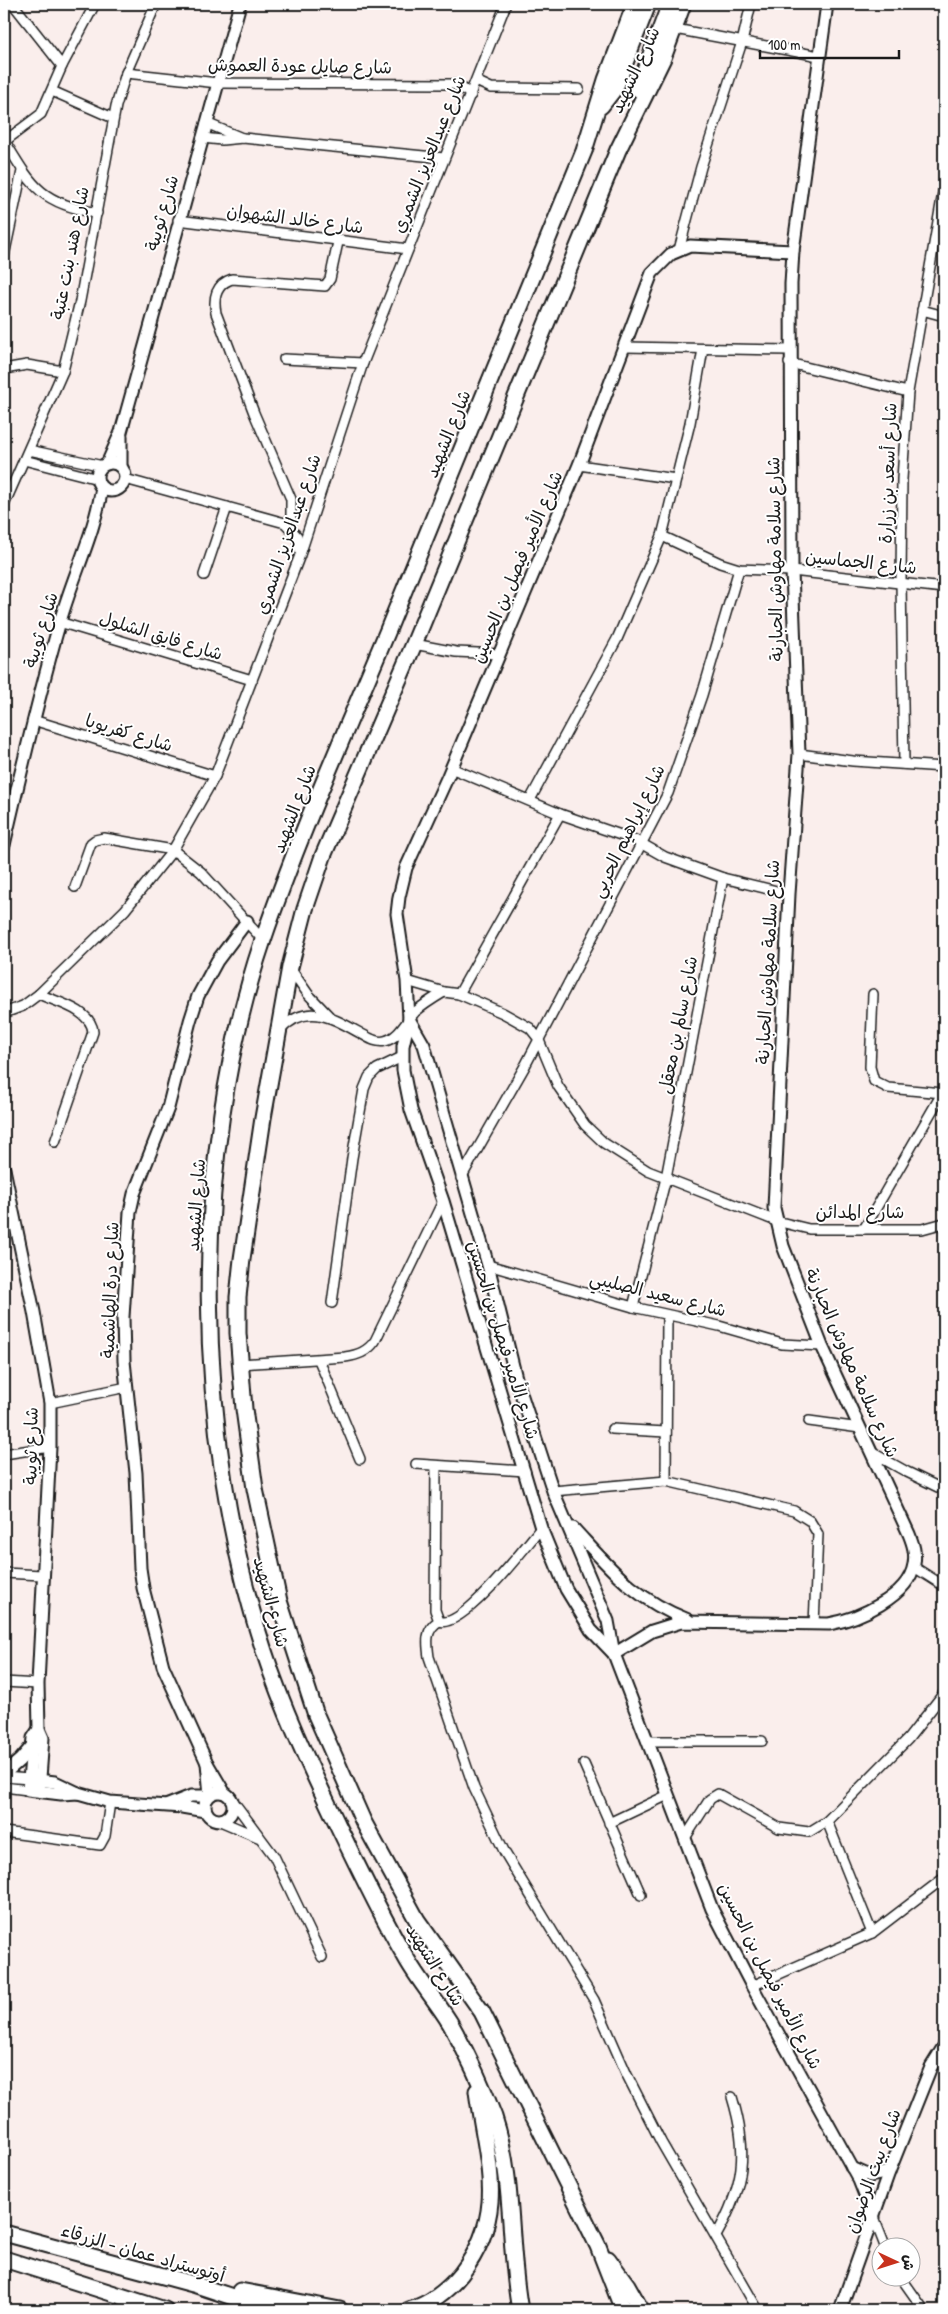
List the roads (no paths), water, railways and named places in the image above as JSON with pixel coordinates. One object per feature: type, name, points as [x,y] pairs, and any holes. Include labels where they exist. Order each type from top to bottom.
[{"type":"highway","name":"شارع الشهيد","points":[[519,2305],[508,2171],[495,2120],[475,2072],[449,2022],[408,1962],[376,1903],[291,1726],[255,1620],[228,1500],[213,1405],[210,1370],[211,1231],[221,1126],[229,1075],[241,1016],[263,940],[332,763],[581,160],[606,80],[635,4]]},
{"type":"highway","name":"شارع الشهيد","points":[[598,110],[615,88],[648,4]]},
{"type":"highway","name":"شارع الشهيد","points":[[618,150],[622,131],[670,4]]},
{"type":"highway","name":"شارع الشهيد","points":[[623,2310],[598,2246],[482,2012],[417,1920],[364,1821],[316,1715],[290,1639],[270,1561],[248,1449],[240,1364],[238,1297],[263,1118],[290,967],[305,909],[323,856],[414,644],[618,150],[675,29],[683,4]]},
{"type":"highway","points":[[409,2310],[428,2302],[454,2282],[474,2254],[487,2219],[491,2176],[475,2072]]},
{"type":"highway","name":"أوتوستراد عمان - الزرقاء","points":[[4,2234],[193,2284],[272,2310]]},
{"type":"highway","points":[[598,2246],[627,2285],[641,2310]]},
{"type":"highway","points":[[4,2259],[165,2310]]},
{"type":"highway","points":[[193,2284],[340,2310]]},
{"type":"street","points":[[13,4],[62,66]]},
{"type":"street","points":[[94,4],[37,118],[4,141],[22,172],[42,193],[64,206],[97,213]]},
{"type":"street","name":"شارع هند بنت عتبة","points":[[4,505],[63,371],[80,301],[113,118],[126,73],[156,4]]},
{"type":"street","name":"شارع ثويبة","points":[[4,845],[33,720],[60,622],[98,514],[100,483],[105,465],[121,432],[178,220],[240,4]]},
{"type":"street","name":"شارع عبدالعزيز الشمري","points":[[4,1013],[23,1006],[38,994],[125,910],[173,850],[215,776],[300,555],[363,363],[471,95],[505,4]]},
{"type":"street","points":[[679,250],[701,168],[742,42],[751,4]]},
{"type":"street","name":"شارع سلامة مهاوش الحبارنة","points":[[827,4],[793,251],[789,350],[792,572],[799,754],[789,894],[774,1185],[776,1221],[822,1346],[909,1534],[914,1550],[914,1567]]},
{"type":"street","points":[[675,29],[819,56]]},
{"type":"street","name":"شارع صايل عودة العموش","points":[[126,73],[218,83],[452,84],[461,87],[471,95]]},
{"type":"street","points":[[476,81],[491,88],[579,89]]},
{"type":"street","points":[[52,91],[113,118]]},
{"type":"street","points":[[206,123],[242,138]]},
{"type":"street","points":[[202,138],[222,140],[242,138],[444,158]]},
{"type":"street","points":[[4,256],[22,172]]},
{"type":"street","name":"شارع أسعد بن زرارة","points":[[904,764],[901,582],[902,479],[908,392],[944,187]]},
{"type":"street","name":"شارع خالد الشهوان","points":[[178,220],[408,250]]},
{"type":"street","points":[[291,527],[291,500],[254,413],[216,313],[215,300],[219,287],[232,279],[325,286],[330,279],[338,242]]},
{"type":"street","name":"شارع الأمير فيصل بن الحسين","points":[[614,1654],[590,1630],[570,1596],[542,1528],[443,1201],[407,1097],[402,1057],[409,1019],[407,981],[397,914],[402,882],[579,465],[626,347],[652,273],[662,262],[679,250],[690,246],[793,251]]},
{"type":"street","points":[[922,310],[944,316]]},
{"type":"street","points":[[626,347],[789,350]]},
{"type":"street","points":[[530,800],[616,639],[662,536],[690,423],[703,349]]},
{"type":"street","points":[[284,359],[363,363]]},
{"type":"street","points":[[790,363],[908,392]]},
{"type":"street","points":[[4,370],[27,364],[63,371]]},
{"type":"street","name":"شارع ثويبة","points":[[98,514],[125,479],[121,466],[121,432]]},
{"type":"street","points":[[29,450],[105,465],[121,466]]},
{"type":"street","points":[[24,460],[100,483],[116,490]]},
{"type":"street","points":[[579,465],[676,479]]},
{"type":"street","points":[[125,479],[277,520],[291,527],[298,536],[300,555]]},
{"type":"street","points":[[204,575],[227,507]]},
{"type":"street","name":"شارع الجماسين","points":[[662,536],[720,563],[739,569],[901,582],[944,588]]},
{"type":"street","name":"شارع إبراهيم الحربي","points":[[461,1178],[644,844],[668,794],[685,747],[739,569]]},
{"type":"street","name":"شارع فايق الشلول","points":[[60,622],[252,680]]},
{"type":"street","points":[[414,644],[456,652],[500,654]]},
{"type":"street","name":"شارع كفريوبا","points":[[33,720],[215,776]]},
{"type":"street","points":[[799,754],[944,767]]},
{"type":"street","points":[[451,768],[560,814],[644,844],[665,857],[723,878],[789,894]]},
{"type":"street","points":[[460,994],[560,814]]},
{"type":"street","points":[[74,887],[91,843],[94,840],[104,838],[173,850],[201,872],[263,940]]},
{"type":"street","name":"شارع سالم بن معقل","points":[[633,1307],[666,1178],[723,878]]},
{"type":"street","name":"شارع درة الهاشمية","points":[[228,1796],[207,1763],[163,1666],[143,1588],[140,1568],[136,1473],[124,1361],[124,1308],[130,1212],[134,1194],[168,1108],[198,996],[217,961],[246,921]]},
{"type":"street","points":[[290,967],[308,994],[331,1018]]},
{"type":"street","points":[[407,981],[444,992],[460,994],[519,1021],[530,1028],[538,1038]]},
{"type":"street","points":[[279,1031],[287,1022],[303,1015],[320,1014],[378,1041],[395,1036],[428,1001],[444,992]]},
{"type":"street","points":[[38,994],[86,1016],[93,1026],[93,1032],[55,1142]]},
{"type":"street","points":[[864,1229],[944,1092],[888,1088],[874,1081],[870,1067],[873,994]]},
{"type":"street","name":"شارع الأمير فيصل بن الحسين","points":[[409,1019],[424,1046],[461,1178],[488,1265],[516,1378],[553,1491],[604,1611],[611,1632],[614,1654],[668,1795],[712,1908],[752,1986],[852,2168],[874,2218]]},
{"type":"street","name":"شارع المدائن","points":[[538,1038],[558,1086],[589,1129],[604,1143],[648,1172],[776,1221],[827,1230],[922,1229],[944,1223]]},
{"type":"street","points":[[332,1302],[352,1158],[364,1089],[369,1077],[377,1069],[402,1057]]},
{"type":"street","name":"شارع ثويبة","points":[[4,1168],[34,1312],[50,1403],[50,1447],[42,1575],[38,1684],[39,1729],[43,1738],[34,1785]]},
{"type":"street","points":[[240,1364],[318,1360],[356,1355],[372,1345],[443,1201]]},
{"type":"street","points":[[944,1255],[944,1268]]},
{"type":"street","name":"شارع سعيد الصليبي","points":[[488,1265],[633,1307],[782,1344],[822,1346]]},
{"type":"street","points":[[666,1481],[667,1315]]},
{"type":"street","points":[[318,1360],[360,1459]]},
{"type":"street","points":[[50,1403],[127,1387]]},
{"type":"street","points":[[809,1421],[860,1428]]},
{"type":"street","points":[[612,1430],[666,1432]]},
{"type":"street","points":[[4,1454],[50,1447]]},
{"type":"street","points":[[871,1452],[944,1490]]},
{"type":"street","points":[[416,1464],[525,1471]]},
{"type":"street","points":[[436,1466],[435,1610],[439,1621]]},
{"type":"street","points":[[553,1491],[666,1481],[794,1511],[810,1521],[818,1534],[814,1624]]},
{"type":"street","points":[[567,1522],[616,1575],[639,1596],[664,1610],[692,1621]]},
{"type":"street","points":[[439,1621],[443,1623],[452,1621],[470,1608],[542,1528]]},
{"type":"street","points":[[614,1654],[661,1627],[692,1621],[814,1624],[841,1622],[872,1610],[899,1588],[914,1567],[944,1586]]},
{"type":"street","points":[[4,1573],[42,1575]]},
{"type":"street","points":[[439,1621],[431,1627],[428,1634],[429,1657],[478,1798],[522,1884],[550,1924],[594,2000],[627,2074],[661,2142],[758,2310]]},
{"type":"street","points":[[4,1682],[38,1684]]},
{"type":"street","points":[[685,1838],[710,1799],[718,1794],[780,1828],[809,1832],[827,1821],[908,1738],[944,1693]]},
{"type":"street","name":"شارع ثويبة","points":[[34,1785],[32,1746],[34,1735],[39,1729]]},
{"type":"street","points":[[648,1741],[762,1742]]},
{"type":"street","points":[[4,1774],[32,1746]]},
{"type":"street","name":"شارع درة الهاشمية","points":[[207,1763],[209,1795]]},
{"type":"street","points":[[584,1764],[641,1895]]},
{"type":"street","points":[[4,1777],[34,1785]]},
{"type":"street","points":[[4,1787],[63,1784],[78,1793],[110,1802],[205,1811]]},
{"type":"street","points":[[167,1806],[191,1796],[209,1795],[217,1791],[228,1796],[274,1856],[322,1957]]},
{"type":"street","points":[[209,1795],[205,1801],[205,1811],[210,1818],[261,1838]]},
{"type":"street","points":[[609,1824],[668,1795]]},
{"type":"street","points":[[218,1820],[226,1818],[232,1813],[228,1796]]},
{"type":"street","points":[[4,1832],[100,1845],[105,1836],[110,1802]]},
{"type":"street","points":[[827,1821],[872,1933]]},
{"type":"street","points":[[752,1986],[872,1933],[944,1878]]},
{"type":"street","name":"شارع بيت الرضوان","points":[[840,2310],[889,2172],[928,2075],[944,2046]]},
{"type":"street","points":[[716,2236],[733,2204],[741,2174],[740,2132],[732,2097]]},
{"type":"street","points":[[852,2168],[870,2176],[889,2172]]},
{"type":"street","points":[[874,2218],[881,2236]]},
{"type":"street","points":[[907,2286],[924,2310]]}]
